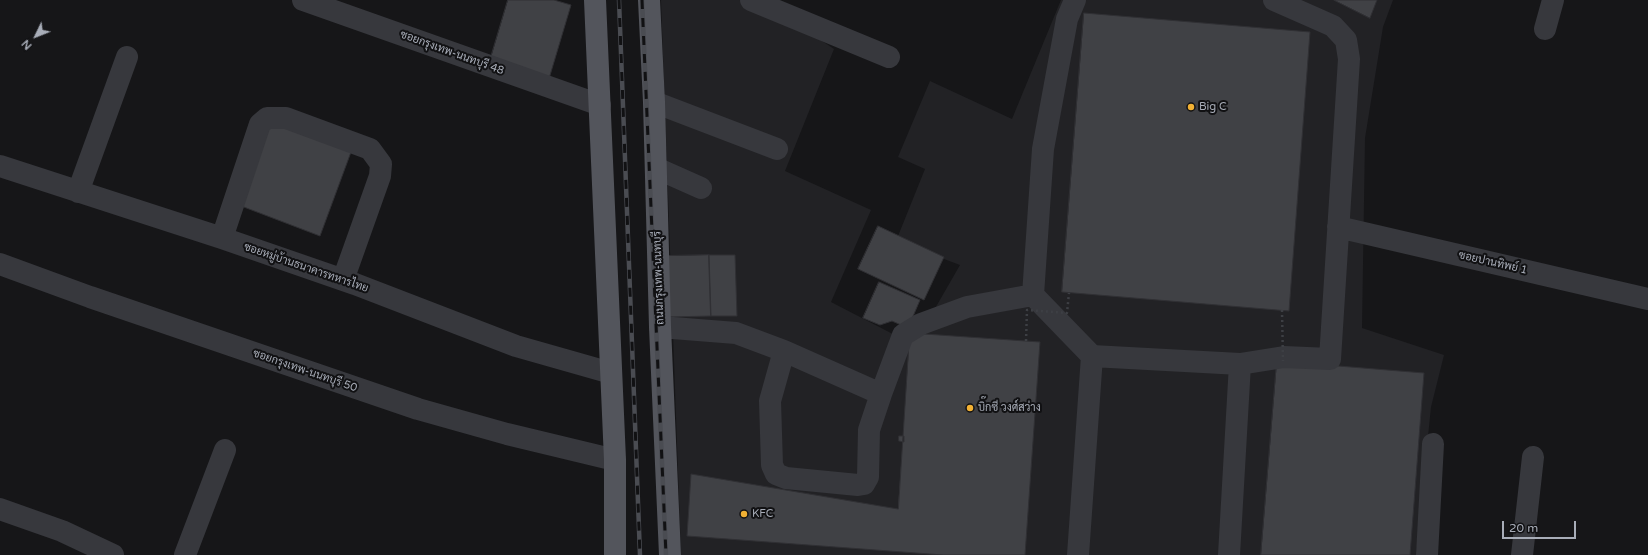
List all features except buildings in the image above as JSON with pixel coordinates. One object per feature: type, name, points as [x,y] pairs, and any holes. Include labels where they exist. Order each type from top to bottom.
[{"type":"main road","points":[[595,0],[615,460],[615,555]]},
{"type":"main road","name":"ถนนกรุงเทพ-นนทบุรี","points":[[649,0],[654,102],[660,327],[670,555]]},
{"type":"street","name":"ซอยกรุงเทพ-นนทบุรี 48","points":[[303,0],[600,105]]},
{"type":"street","points":[[752,0],[889,57]]},
{"type":"street","points":[[1075,0],[1067,19],[1043,149],[1033,295],[1092,356],[1240,364],[1283,359],[1330,359],[1349,59],[1346,40],[1333,26],[1274,0]]},
{"type":"street","points":[[1545,29],[1553,0]]},
{"type":"street","points":[[78,192],[127,57]]},
{"type":"street","points":[[654,102],[777,149]]},
{"type":"street","points":[[222,238],[260,124],[267,118],[286,118],[370,149],[381,164],[380,176],[343,280]]},
{"type":"street","name":"ซอยหมู่บ้านธนาคารทหารไทย","points":[[0,166],[222,238],[343,280],[516,346],[611,373]]},
{"type":"street","points":[[656,168],[701,188]]},
{"type":"street","name":"ซอยปานทิพย์ 1","points":[[1338,227],[1648,300]]},
{"type":"street","name":"ซอยกรุงเทพ-นนทบุรี 50","points":[[0,264],[98,300],[418,409],[507,434],[615,460]]},
{"type":"street","points":[[784,351],[770,401],[772,465],[776,474],[786,478],[858,485],[864,484],[868,477],[869,430],[903,335],[921,324],[967,307],[1033,295]]},
{"type":"street","points":[[660,327],[736,333],[784,351],[881,394]]},
{"type":"street","points":[[1078,555],[1092,356]]},
{"type":"street","points":[[1229,555],[1240,364]]},
{"type":"street","points":[[1427,555],[1433,444]]},
{"type":"street","points":[[185,555],[225,450]]},
{"type":"street","points":[[1522,555],[1533,456]]},
{"type":"street","points":[[0,509],[62,531],[113,555]]},
{"type":"path","points":[[1026,341],[1027,310],[1067,313],[1069,292]]},
{"type":"path","points":[[1282,310],[1283,359]]},
{"type":"shaded area","points":[[661,0],[761,0],[834,49],[785,171],[871,210],[831,302],[914,345],[960,265],[896,241],[925,169],[898,157],[930,81],[1012,119],[1061,0],[1393,0],[1383,27],[1365,138],[1362,328],[1444,355],[1431,407],[1416,555],[681,555]]},
{"type":"railway","points":[[619,0],[640,555]]},
{"type":"railway","points":[[642,0],[666,555]]},
{"type":"place","name":"Big C","points":[[1191,107]]},
{"type":"place","name":"บิ๊กซี วงศ์สว่าง","points":[[970,408]]},
{"type":"place","name":"KFC","points":[[744,514]]}]
